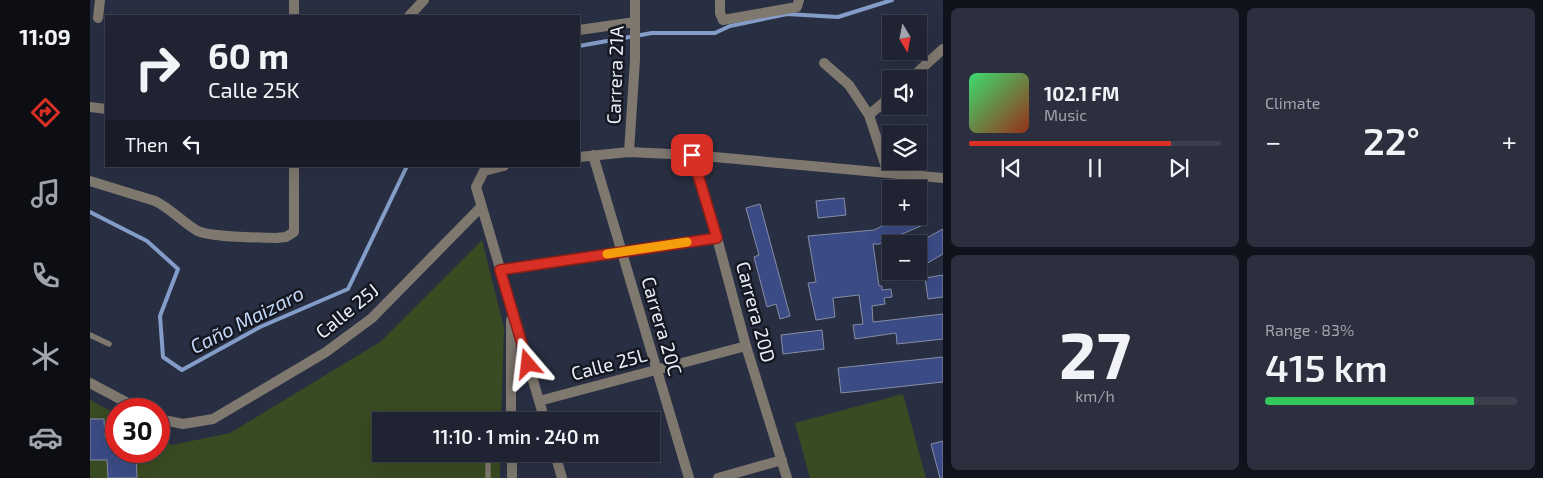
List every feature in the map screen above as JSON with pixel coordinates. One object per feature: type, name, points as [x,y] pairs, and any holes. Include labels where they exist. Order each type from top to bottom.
[{"type":"street","points":[[98,18],[100,0]]},
{"type":"street","points":[[294,0],[294,15]]},
{"type":"street","points":[[409,15],[424,0]]},
{"type":"street","name":"Carrera 21A","points":[[629,152],[635,60],[635,0]]},
{"type":"street","points":[[720,0],[720,12],[723,20],[798,3]]},
{"type":"street","points":[[580,30],[635,26]]},
{"type":"street","points":[[920,70],[943,49]]},
{"type":"street","points":[[824,63],[849,85],[869,115],[888,173]]},
{"type":"street","points":[[869,115],[882,104]]},
{"type":"street","points":[[90,107],[105,109]]},
{"type":"street","points":[[580,157],[629,152],[692,155],[943,178]]},
{"type":"street","name":"Carrera 20C","points":[[593,155],[689,478]]},
{"type":"street","name":"Carrera 20D","points":[[692,155],[746,346],[787,478]]},
{"type":"street","points":[[90,181],[165,205],[196,230],[208,234],[276,238],[286,237],[294,232],[294,167]]},
{"type":"street","points":[[496,167],[481,169],[476,186],[542,412]]},
{"type":"street","name":"Calle 25J","points":[[170,421],[183,424],[213,419],[326,352],[372,318],[481,207]]},
{"type":"street","points":[[500,270],[717,238]]},
{"type":"street","points":[[511,308],[511,412]]},
{"type":"street","name":"Calle 25L","points":[[539,401],[746,346]]},
{"type":"street","points":[[90,383],[118,398]]},
{"type":"street","points":[[718,478],[782,460]]},
{"type":"street","points":[[512,462],[512,478]]},
{"type":"street","points":[[557,462],[562,478]]},
{"type":"lane","points":[[90,335],[109,344]]},
{"type":"lane","points":[[488,462],[488,478]]},
{"type":"green space","points":[[482,240],[504,328],[501,412],[372,412],[372,462],[500,462],[500,478],[90,478],[90,400],[105,408],[105,463],[170,463],[170,444],[230,433],[380,342]]},
{"type":"green space","points":[[903,394],[926,478],[810,478],[795,423]]},
{"type":"building","points":[[844,198],[846,215],[818,218],[816,201]]},
{"type":"building","points":[[760,204],[790,316],[780,319],[776,304],[767,307],[754,257],[759,255],[746,208]]},
{"type":"building","points":[[884,225],[923,225],[900,235],[882,235],[882,243],[873,244],[879,286],[882,286],[882,290],[891,289],[892,297],[884,298],[885,304],[872,306],[873,322],[943,314],[943,339],[897,344],[896,333],[855,339],[853,325],[863,324],[859,295],[833,298],[835,317],[816,320],[808,283],[816,282],[808,236],[874,230]]},
{"type":"building","points":[[943,229],[943,254],[927,263],[927,238]]},
{"type":"building","points":[[943,275],[943,297],[928,299],[925,280],[927,278]]},
{"type":"building","points":[[822,330],[824,349],[783,354],[781,335]]},
{"type":"building","points":[[943,357],[943,382],[841,393],[838,368]]},
{"type":"building","points":[[90,419],[104,419],[105,460],[90,460]]},
{"type":"building","points":[[943,441],[943,478],[940,478],[931,444]]},
{"type":"building","points":[[107,463],[136,463],[137,478],[108,478]]},
{"type":"waterway","name":"Caño Maizaro","points":[[580,46],[652,33],[715,33],[730,26],[787,14],[838,17],[892,0]]},
{"type":"waterway","name":"Caño Maizaro","points":[[90,212],[147,241],[178,269],[160,316],[163,357],[182,370],[260,327],[348,289],[407,167]]},
{"type":"slow traffic","points":[[607,254],[687,242]]},
{"type":"route","points":[[528,364],[500,270],[717,238],[692,155]]}]
